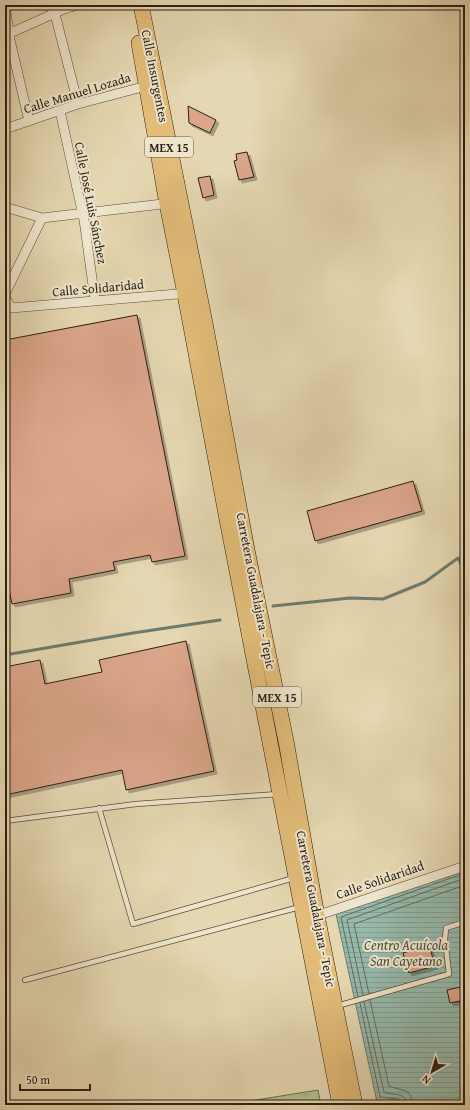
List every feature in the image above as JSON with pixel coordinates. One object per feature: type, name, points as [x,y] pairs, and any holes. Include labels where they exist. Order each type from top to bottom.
[{"type":"highway","name":"Calle Insurgentes","points":[[131,5],[151,84],[191,291]]},
{"type":"highway","name":"Calle Insurgentes","points":[[141,5],[151,84]]},
{"type":"highway","name":"Carretera Guadalajara - Tepic","points":[[191,291],[240,551],[280,794],[296,878],[335,1006],[355,1105]]},
{"type":"highway","name":"Carretera Guadalajara - Tepic","points":[[240,551],[286,741],[307,914],[340,1105]]},
{"type":"street","points":[[5,5],[8,34],[29,121]]},
{"type":"street","points":[[50,5],[55,14],[78,104]]},
{"type":"street","points":[[8,34],[64,9],[78,5]]},
{"type":"street","name":"Calle Manuel Lozada","points":[[5,129],[78,104],[151,84]]},
{"type":"street","name":"Calle José Luis Sánchez","points":[[60,111],[82,213],[95,300]]},
{"type":"street","points":[[5,207],[42,218],[174,203]]},
{"type":"street","name":"Calle Solidaridad","points":[[42,218],[5,295],[11,308],[191,291]]},
{"type":"street","name":"Calle Solidaridad","points":[[307,914],[465,866]]},
{"type":"lane","points":[[5,821],[136,804],[280,794]]},
{"type":"lane","points":[[99,808],[133,924],[296,878]]},
{"type":"lane","points":[[25,980],[307,914]]},
{"type":"lane","points":[[335,1006],[449,974],[444,939],[446,928],[465,922]]},
{"type":"green space","points":[[318,1090],[321,1105],[225,1105]]},
{"type":"water","name":"Centro Acuícola San Cayetano","points":[[465,869],[465,1105],[429,1105],[377,1102],[336,914]]},
{"type":"building","points":[[188,106],[216,120],[210,133],[189,123]]},
{"type":"building","points":[[247,152],[254,177],[239,180],[234,161],[237,160],[236,154]]},
{"type":"building","points":[[210,176],[214,195],[203,198],[198,178]]},
{"type":"building","points":[[137,315],[185,556],[152,562],[150,555],[113,562],[115,570],[69,579],[71,593],[12,604],[9,590],[5,591],[5,370],[7,370],[5,361],[5,340]]},
{"type":"building","points":[[413,481],[422,511],[315,541],[307,511]]},
{"type":"building","points":[[186,641],[214,771],[126,790],[122,770],[5,795],[5,667],[40,660],[45,684],[102,672],[99,660]]},
{"type":"building","points":[[423,947],[424,950],[430,948],[435,966],[409,973],[403,953]]},
{"type":"building","points":[[465,986],[465,1000],[450,1003],[447,990]]},
{"type":"waterway","points":[[273,606],[350,598],[383,599],[425,582],[458,558],[465,571]]},
{"type":"waterway","points":[[5,655],[220,620]]}]
